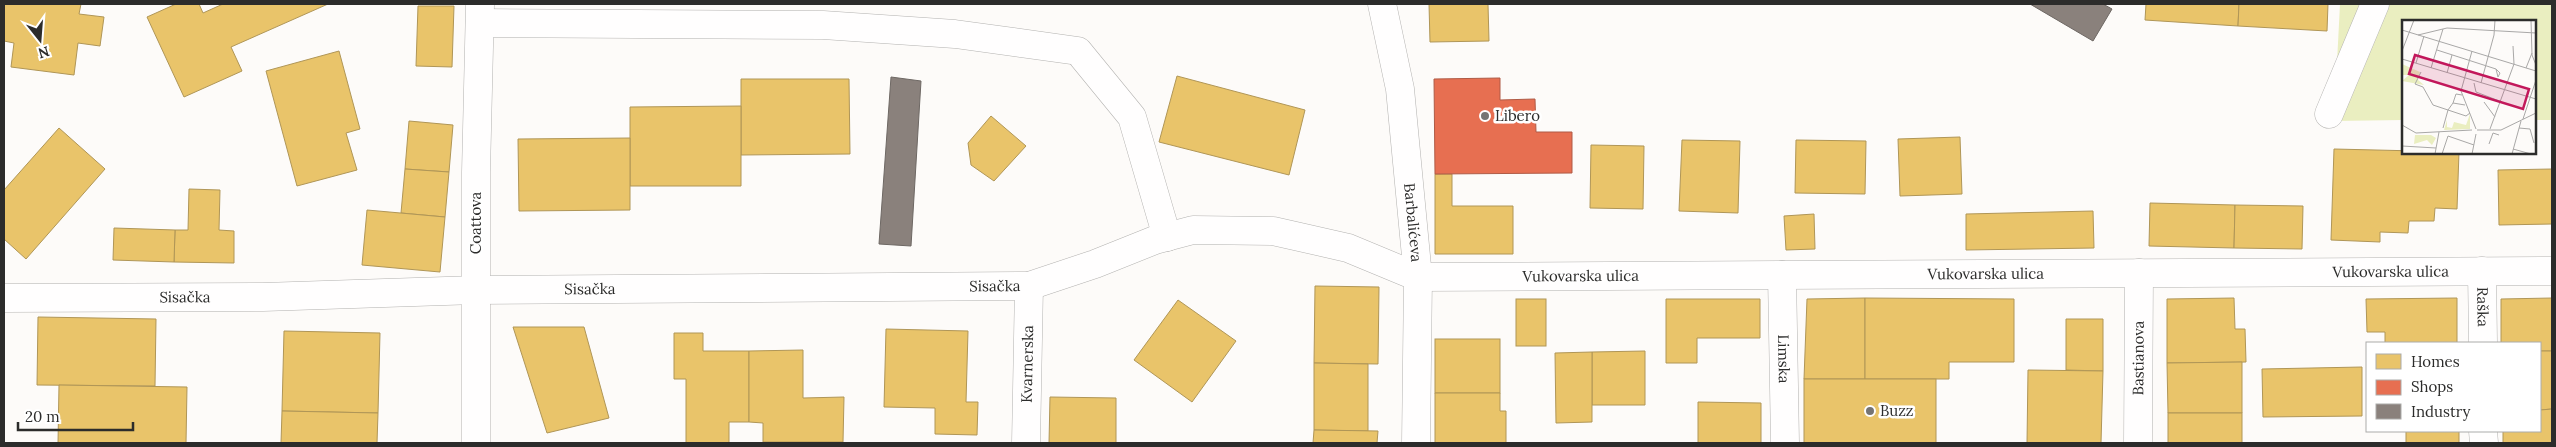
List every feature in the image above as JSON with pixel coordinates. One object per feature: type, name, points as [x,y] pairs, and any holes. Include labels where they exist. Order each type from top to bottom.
[{"type":"street","name":"Barbalićeva","points":[[1382,4],[1400,89],[1418,277],[1416,443]]},
{"type":"street","points":[[2329,114],[2375,4]]},
{"type":"street","points":[[480,13],[823,25],[954,34],[1078,51],[1132,117],[1167,237]]},
{"type":"street","name":"Coattova","points":[[476,443],[476,172],[480,13]]},
{"type":"street","name":"Sisačka","points":[[4,298],[262,297],[476,290],[1030,286],[1167,237],[1193,230],[1274,231],[1348,248],[1418,277]]},
{"type":"street","name":"Raška","points":[[2482,271],[2483,342]]},
{"type":"street","name":"Vukovarska ulica","points":[[1418,277],[2552,271]]},
{"type":"street","name":"Bastianova","points":[[2138,443],[2139,273]]},
{"type":"street","name":"Limska","points":[[1782,274],[1785,443]]},
{"type":"street","name":"Kvarnerska","points":[[1026,443],[1030,286]]},
{"type":"green space","points":[[2340,4],[2552,4],[2552,120],[2536,120],[2536,20],[2402,20],[2402,120],[2334,121]]},
{"type":"building: Homes","points":[[4,4],[81,4],[79,14],[104,17],[100,46],[78,43],[74,75],[11,67],[14,43],[4,41]]},
{"type":"building: Homes","points":[[176,4],[199,4],[203,13],[223,4],[328,4],[231,47],[242,71],[184,97],[147,17]]},
{"type":"building: Homes","points":[[1429,4],[1488,4],[1489,41],[1430,42]]},
{"type":"building: Homes","points":[[2146,4],[2239,4],[2238,26],[2145,20]]},
{"type":"building: Homes","points":[[2239,4],[2328,4],[2327,31],[2238,26]]},
{"type":"building: Homes","points":[[418,6],[454,6],[452,67],[416,66]]},
{"type":"building: Homes","points":[[339,51],[360,129],[346,133],[357,170],[297,186],[266,71]]},
{"type":"building: Homes","points":[[1177,76],[1305,110],[1289,175],[1159,142]]},
{"type":"building: Homes","points":[[741,79],[849,79],[850,154],[741,155]]},
{"type":"building: Homes","points":[[741,106],[741,186],[630,186],[630,107]]},
{"type":"building: Homes","points":[[991,116],[1026,146],[994,181],[971,165],[968,143]]},
{"type":"building: Homes","points":[[409,121],[453,125],[449,172],[405,169]]},
{"type":"building: Homes","points":[[59,128],[105,169],[26,259],[4,239],[4,190]]},
{"type":"building: Homes","points":[[1960,137],[1962,194],[1900,196],[1898,139]]},
{"type":"building: Homes","points":[[630,138],[630,210],[519,211],[518,139]]},
{"type":"building: Homes","points":[[1682,140],[1740,141],[1738,213],[1679,211]]},
{"type":"building: Homes","points":[[1796,140],[1866,141],[1865,194],[1795,193]]},
{"type":"building: Homes","points":[[1591,145],[1644,146],[1643,209],[1590,208]]},
{"type":"building: Homes","points":[[2334,149],[2402,151],[2402,154],[2459,154],[2457,209],[2435,208],[2434,221],[2409,221],[2408,233],[2380,232],[2380,242],[2331,240]]},
{"type":"building: Homes","points":[[405,169],[449,172],[445,217],[401,213]]},
{"type":"building: Homes","points":[[2552,169],[2552,224],[2499,225],[2498,170]]},
{"type":"building: Homes","points":[[1435,174],[1452,174],[1452,206],[1513,206],[1513,254],[1435,254]]},
{"type":"building: Homes","points":[[189,189],[220,190],[219,230],[234,231],[234,263],[174,262],[175,230],[188,230]]},
{"type":"building: Homes","points":[[2150,203],[2235,205],[2234,248],[2149,246]]},
{"type":"building: Homes","points":[[2235,205],[2303,206],[2302,249],[2234,248]]},
{"type":"building: Homes","points":[[367,210],[445,217],[440,272],[362,265]]},
{"type":"building: Homes","points":[[2093,211],[2094,248],[1966,250],[1966,214]]},
{"type":"building: Homes","points":[[1814,214],[1815,249],[1786,250],[1784,216]]},
{"type":"building: Homes","points":[[114,228],[175,230],[174,262],[113,260]]},
{"type":"building: Homes","points":[[1315,286],[1379,287],[1378,364],[1314,363]]},
{"type":"building: Homes","points":[[1865,298],[1865,379],[1804,379],[1807,299]]},
{"type":"building: Homes","points":[[1865,298],[2014,299],[2014,362],[1949,362],[1949,379],[1865,379]]},
{"type":"building: Homes","points":[[2234,298],[2235,329],[2245,329],[2246,362],[2167,363],[2167,299]]},
{"type":"building: Homes","points":[[2457,298],[2457,342],[2385,342],[2385,332],[2367,332],[2366,299]]},
{"type":"building: Homes","points":[[2552,298],[2552,351],[2541,351],[2541,342],[2501,342],[2501,299]]},
{"type":"building: Homes","points":[[1516,299],[1546,299],[1546,346],[1516,346]]},
{"type":"building: Homes","points":[[1666,299],[1760,299],[1760,338],[1697,338],[1697,363],[1666,363]]},
{"type":"building: Homes","points":[[1178,300],[1236,341],[1192,402],[1134,360]]},
{"type":"building: Homes","points":[[38,317],[156,319],[155,386],[37,385]]},
{"type":"building: Homes","points":[[2066,319],[2103,319],[2103,371],[2066,370]]},
{"type":"building: Homes","points":[[513,327],[584,327],[609,418],[547,433]]},
{"type":"building: Homes","points":[[886,329],[968,331],[966,402],[978,402],[977,435],[935,434],[935,408],[884,407]]},
{"type":"building: Homes","points":[[284,331],[380,333],[378,413],[282,411]]},
{"type":"building: Homes","points":[[674,333],[703,333],[703,351],[749,351],[749,422],[729,422],[729,443],[686,443],[686,379],[674,379]]},
{"type":"building: Homes","points":[[1435,339],[1500,339],[1500,393],[1435,393]]},
{"type":"building: Homes","points":[[803,350],[803,398],[844,397],[843,442],[763,442],[763,423],[749,422],[749,351]]},
{"type":"building: Homes","points":[[1645,351],[1645,405],[1592,405],[1592,352]]},
{"type":"building: Homes","points":[[2541,351],[2552,351],[2552,409],[2541,410]]},
{"type":"building: Homes","points":[[1592,352],[1592,422],[1556,423],[1555,353]]},
{"type":"building: Homes","points":[[2242,362],[2242,413],[2168,413],[2167,363]]},
{"type":"building: Homes","points":[[1314,363],[1368,364],[1368,431],[1314,430]]},
{"type":"building: Homes","points":[[2362,367],[2362,416],[2263,417],[2262,369]]},
{"type":"building: Homes","points":[[2028,370],[2103,371],[2101,443],[2027,443]]},
{"type":"building: Homes","name":"Buzz","points":[[1804,379],[1936,379],[1936,443],[1804,443]]},
{"type":"building: Homes","points":[[59,385],[187,387],[186,443],[58,443]]},
{"type":"building: Homes","points":[[1435,393],[1500,393],[1500,411],[1506,411],[1506,443],[1435,443]]},
{"type":"building: Homes","points":[[1050,397],[1116,398],[1116,443],[1049,443]]},
{"type":"building: Homes","points":[[1698,402],[1761,403],[1761,443],[1698,443]]},
{"type":"building: Homes","points":[[2552,409],[2552,443],[2503,443],[2503,432],[2541,432],[2541,410]]},
{"type":"building: Homes","points":[[282,411],[378,413],[377,443],[281,443]]},
{"type":"building: Homes","points":[[2168,413],[2242,413],[2242,443],[2168,443]]},
{"type":"building: Homes","points":[[1314,430],[1378,431],[1377,443],[1313,443]]},
{"type":"building: Homes","points":[[2406,432],[2459,432],[2459,443],[2406,443]]},
{"type":"building: Shops","name":"Libero","points":[[1500,78],[1500,100],[1535,99],[1536,132],[1572,132],[1572,173],[1435,174],[1434,79]]},
{"type":"building: Industry","points":[[2030,4],[2103,4],[2112,9],[2093,41]]},
{"type":"building: Industry","points":[[891,77],[921,81],[911,246],[879,244]]},
{"type":"place","name":"Libero","points":[[1485,116]]},
{"type":"place","name":"Buzz","points":[[1870,411]]}]
